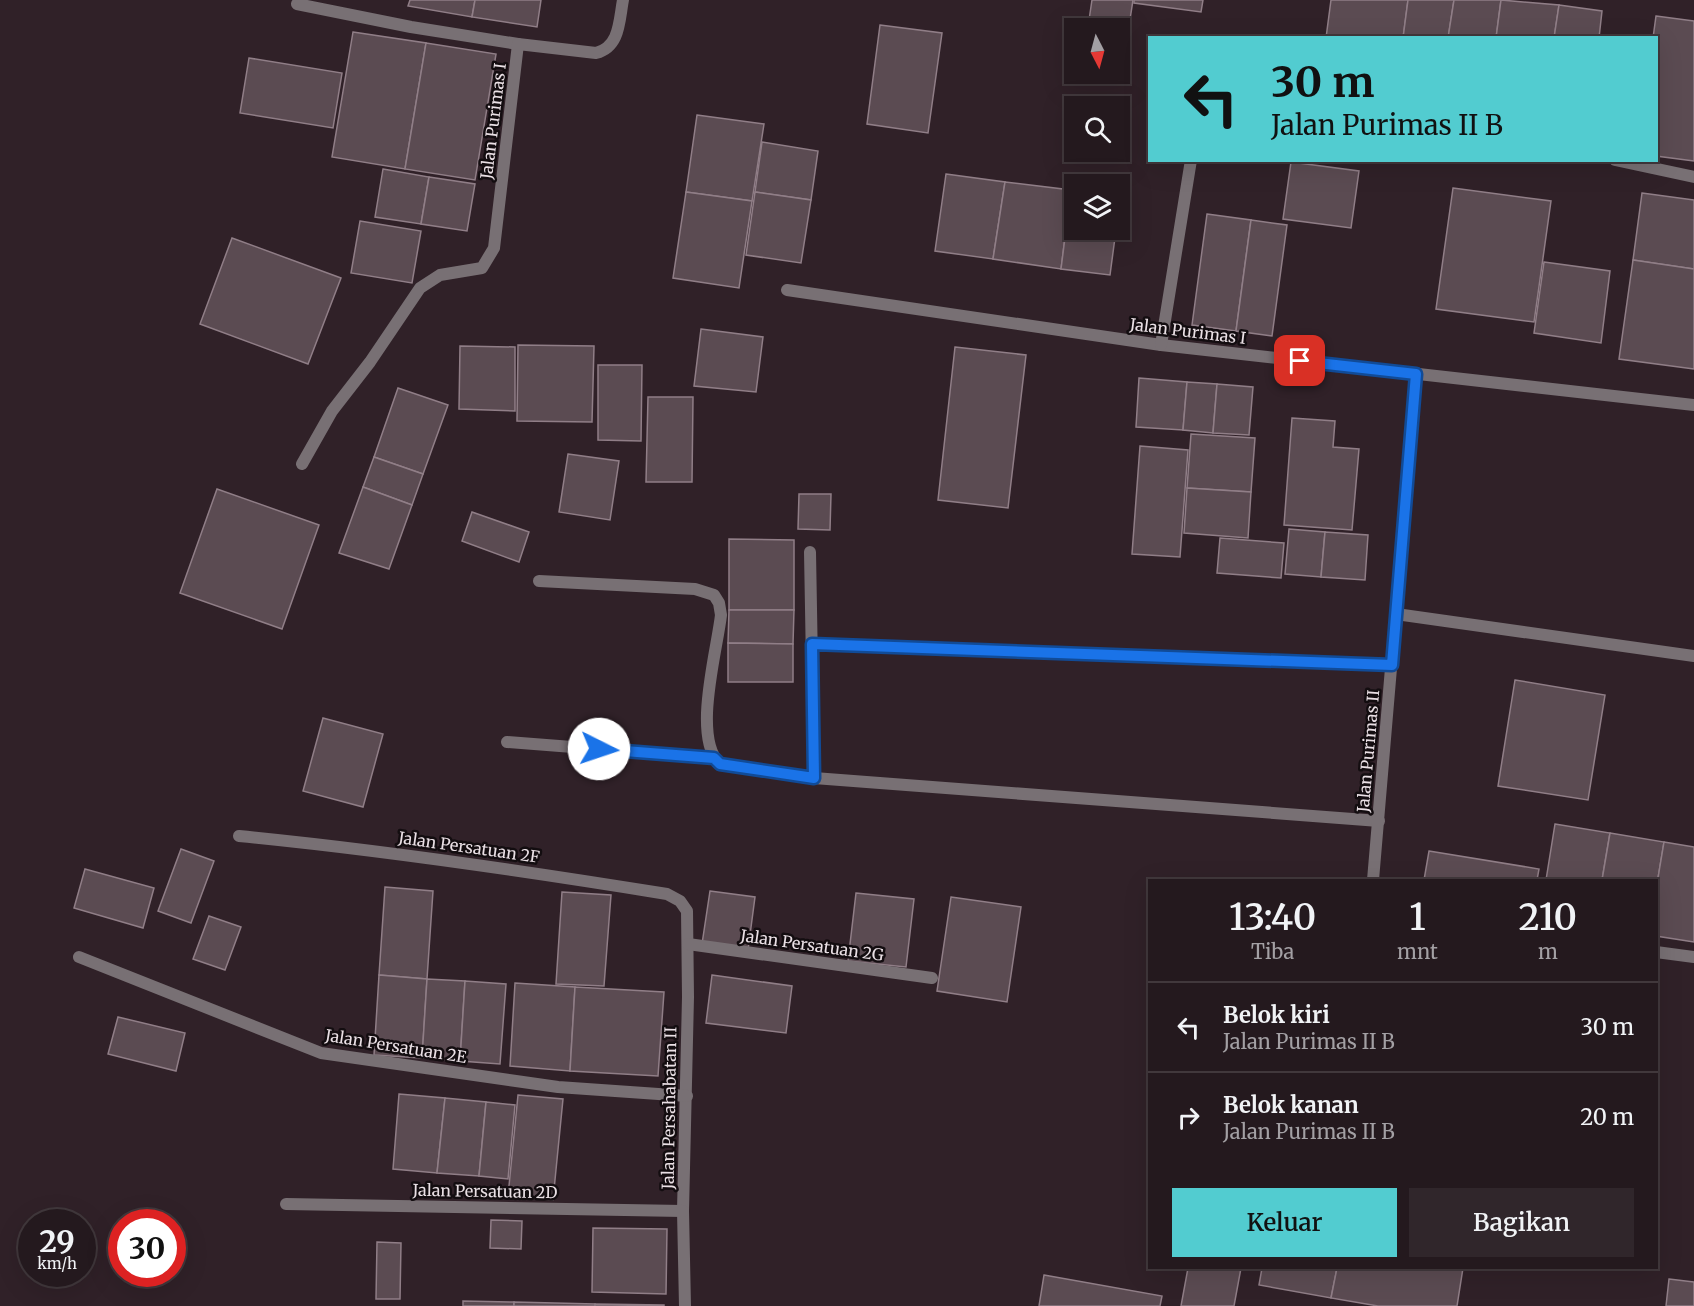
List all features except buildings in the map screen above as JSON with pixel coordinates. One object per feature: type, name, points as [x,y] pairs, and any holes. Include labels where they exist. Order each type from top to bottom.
[{"type":"street","name":"Jalan Purimas I","points":[[302,464],[332,411],[370,362],[420,288],[440,275],[482,268],[494,248],[518,44],[585,52],[606,51],[616,38],[622,0]]},
{"type":"street","points":[[297,4],[411,27],[518,44]]},
{"type":"street","points":[[1161,345],[1191,162]]},
{"type":"street","points":[[1624,162],[1694,177]]},
{"type":"street","name":"Jalan Purimas I","points":[[787,290],[1161,345],[1694,405]]},
{"type":"street","name":"Jalan Purimas II","points":[[1373,879],[1416,374]]},
{"type":"street","points":[[810,552],[814,778]]},
{"type":"street","points":[[539,581],[695,590],[714,595],[719,603],[721,615],[707,712],[710,751],[720,764],[814,778],[1379,821]]},
{"type":"street","points":[[1396,614],[1694,656]]},
{"type":"street","points":[[812,644],[1392,665]]},
{"type":"street","points":[[507,742],[714,758]]},
{"type":"street","name":"Jalan Persatuan 2F","points":[[239,836],[473,863],[667,894],[680,900],[687,910]]},
{"type":"street","name":"Jalan Persahabatan II","points":[[685,1306],[683,1211],[687,1095],[687,910]]},
{"type":"street","name":"Jalan Persatuan 2G","points":[[688,944],[932,978]]},
{"type":"street","points":[[1658,952],[1694,957]]},
{"type":"street","name":"Jalan Persatuan 2E","points":[[80,957],[321,1053],[558,1087],[687,1095]]},
{"type":"street","name":"Jalan Persatuan 2D","points":[[286,1204],[683,1211]]},
{"type":"route","points":[[599,749],[714,758],[720,764],[814,778],[812,644],[1392,665],[1416,374],[1300,361]]}]
